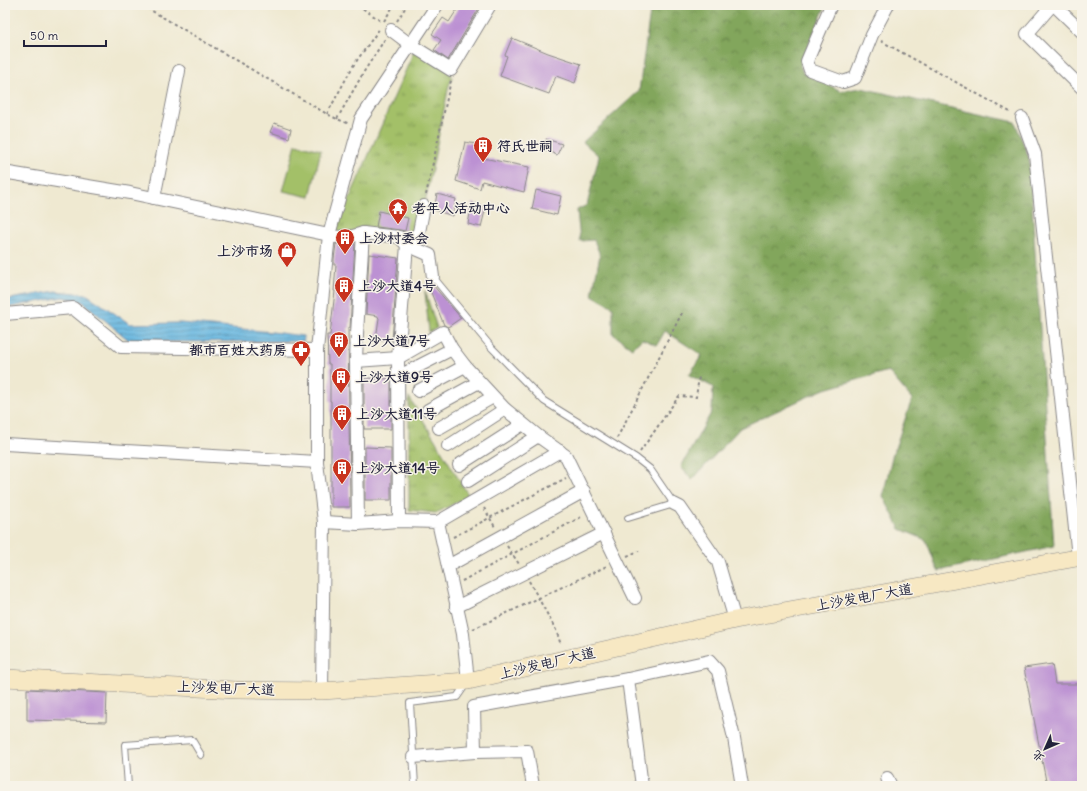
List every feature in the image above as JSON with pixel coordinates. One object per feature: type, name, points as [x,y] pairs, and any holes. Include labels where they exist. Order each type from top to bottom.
[{"type":"main road","name":"上沙发电厂大道","points":[[5,678],[236,690],[322,691],[468,681],[735,620],[1080,557]]},
{"type":"street","points":[[322,691],[324,522],[318,462],[317,350],[329,235],[361,120],[437,5]]},
{"type":"street","points":[[387,26],[410,45],[451,70],[490,5]]},
{"type":"street","points":[[831,5],[807,61],[810,70],[843,82],[855,78],[872,36],[888,5]]},
{"type":"street","points":[[1082,32],[1053,5],[1027,34],[1082,88]]},
{"type":"street","points":[[154,198],[179,71]]},
{"type":"street","points":[[1022,118],[1035,154],[1080,557]]},
{"type":"street","points":[[5,175],[9,173],[16,174],[130,193],[333,237],[353,236],[364,233],[399,237],[407,244],[430,255],[433,277]]},
{"type":"street","points":[[398,521],[398,358],[407,244],[419,232],[424,206]]},
{"type":"street","points":[[358,524],[356,361],[364,233]]},
{"type":"street","points":[[5,314],[72,308],[121,347],[317,350]]},
{"type":"street","points":[[356,361],[398,358],[442,332],[452,350],[493,397],[523,424],[560,450],[566,456],[576,473],[635,598]]},
{"type":"street","points":[[407,372],[452,350]]},
{"type":"street","points":[[418,391],[465,366]]},
{"type":"street","points":[[428,410],[479,382]]},
{"type":"street","points":[[438,428],[493,397]]},
{"type":"street","points":[[448,446],[505,409]]},
{"type":"street","points":[[459,465],[523,424]]},
{"type":"street","points":[[468,481],[538,436]]},
{"type":"street","points":[[5,444],[318,462]]},
{"type":"street","points":[[324,522],[358,524],[398,521],[438,522],[560,450]]},
{"type":"street","points":[[448,566],[584,491]]},
{"type":"street","points":[[674,504],[680,507],[718,562],[735,620]]},
{"type":"street","points":[[438,522],[463,634],[468,681]]},
{"type":"street","points":[[456,606],[604,533]]},
{"type":"street","points":[[475,752],[474,707],[628,679],[709,661],[718,671],[734,738],[742,786]]},
{"type":"street","points":[[628,679],[642,786]]},
{"type":"street","points":[[413,757],[475,752],[527,751],[533,786]]},
{"type":"lane","points":[[433,277],[492,348],[544,401],[636,458],[650,469],[674,504],[628,518]]},
{"type":"lane","points":[[414,786],[410,703],[457,697],[468,681]]},
{"type":"lane","points":[[128,786],[125,745],[192,740],[201,755]]},
{"type":"path","points":[[142,5],[327,114],[359,127]]},
{"type":"path","points":[[358,5],[387,26]]},
{"type":"path","points":[[337,119],[365,70],[387,26],[394,5]]},
{"type":"path","points":[[327,114],[353,66],[407,5]]},
{"type":"path","points":[[872,36],[1022,118]]},
{"type":"path","points":[[424,206],[449,85],[452,78],[451,70]]},
{"type":"path","points":[[614,445],[682,313]]},
{"type":"path","points":[[636,458],[646,446],[679,396],[696,397],[699,377]]},
{"type":"path","points":[[442,542],[576,473]]},
{"type":"path","points":[[452,587],[593,511]]},
{"type":"path","points":[[463,634],[639,551]]},
{"type":"green space","points":[[651,5],[826,5],[800,65],[803,73],[841,91],[861,88],[1015,122],[1029,158],[1054,546],[938,571],[926,540],[900,529],[883,496],[892,457],[912,399],[888,371],[822,390],[740,428],[692,480],[681,467],[712,411],[713,387],[689,375],[702,355],[665,331],[657,345],[642,339],[632,348],[613,334],[613,307],[592,295],[600,255],[594,240],[580,241],[577,210],[587,205],[599,156],[583,142],[639,91]]},
{"type":"green space","points":[[415,49],[451,70],[452,79],[449,85],[419,232],[407,245],[399,237],[334,234]]},
{"type":"green space","points":[[296,144],[321,150],[310,197],[283,191]]},
{"type":"green space","points":[[425,291],[437,328],[429,332]]},
{"type":"green space","points":[[409,397],[469,496],[436,513],[409,510]]},
{"type":"water","points":[[55,291],[86,294],[130,324],[180,323],[303,336],[304,341],[131,342],[83,302],[63,297],[5,308],[5,300]]},
{"type":"building","points":[[460,5],[481,5],[448,60],[434,50],[441,40],[432,34],[443,18],[449,22]]},
{"type":"building","points":[[512,38],[548,53],[581,64],[575,83],[556,76],[549,94],[500,76],[507,56],[505,55]]},
{"type":"building","points":[[274,123],[291,129],[289,138],[270,132]]},
{"type":"building","points":[[546,139],[562,144],[557,155],[543,149]]},
{"type":"building","name":"符氏世祠","points":[[465,142],[487,146],[483,158],[529,167],[524,192],[482,181],[480,189],[456,181]]},
{"type":"building","points":[[536,190],[561,196],[557,215],[532,209]]},
{"type":"building","points":[[437,194],[456,199],[453,216],[434,210]]},
{"type":"building","points":[[472,203],[486,207],[481,227],[468,224]]},
{"type":"building","name":"老年人活动中心","points":[[379,211],[408,218],[405,231],[376,227]]},
{"type":"building","points":[[336,244],[355,244],[350,328],[348,328],[350,507],[331,507],[331,401],[330,364],[328,364],[327,335],[330,335],[335,291],[336,265],[334,265],[334,259]]},
{"type":"building","points":[[369,254],[398,258],[392,341],[376,339],[379,318],[378,316],[366,314]]},
{"type":"building","points":[[426,280],[432,284],[461,318],[448,327],[444,325]]},
{"type":"building","points":[[364,378],[391,379],[391,429],[364,429]]},
{"type":"building","points":[[365,447],[391,448],[391,500],[365,500]]},
{"type":"building","points":[[1052,664],[1055,684],[1082,684],[1082,786],[1047,786],[1024,668]]},
{"type":"building","points":[[27,689],[107,693],[106,722],[27,720]]},
{"type":"place","name":"符氏世祠","points":[[483,163]]},
{"type":"place","name":"老年人活动中心","points":[[398,225]]},
{"type":"place","name":"上沙村委会","points":[[345,255]]},
{"type":"place","name":"上沙市场","points":[[287,268]]},
{"type":"place","name":"上沙大道4号","points":[[344,303]]},
{"type":"place","name":"上沙大道7号","points":[[339,358]]},
{"type":"place","name":"都市百姓大药房","points":[[301,367]]},
{"type":"place","name":"上沙大道9号","points":[[341,394]]},
{"type":"place","name":"上沙大道11号","points":[[342,431]]},
{"type":"place","name":"上沙大道14号","points":[[342,485]]}]
